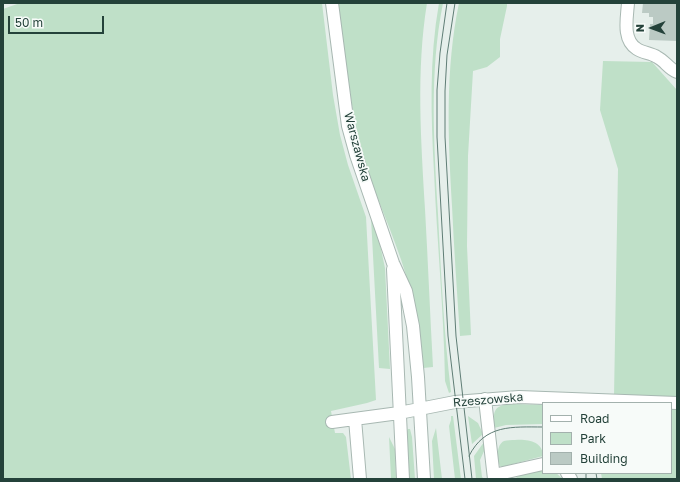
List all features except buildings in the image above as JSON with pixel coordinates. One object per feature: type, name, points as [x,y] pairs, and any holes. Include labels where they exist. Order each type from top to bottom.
[{"type":"street","name":"Warszawska","points":[[332,3],[348,126],[356,156],[393,263],[406,291],[413,326],[424,479]]},
{"type":"street","points":[[628,3],[627,34],[633,45],[637,49],[658,57],[671,69],[677,72]]},
{"type":"street","name":"Warszawska","points":[[393,263],[403,479]]},
{"type":"street","name":"Rzeszowska","points":[[332,422],[420,410],[440,405],[485,399],[519,397],[651,402]]},
{"type":"street","points":[[485,399],[494,477],[542,464]]},
{"type":"street","points":[[355,419],[360,479]]},
{"type":"green space","points":[[20,3],[322,3],[333,95],[340,135],[348,165],[366,217],[376,400],[331,411],[335,433],[343,433],[346,437],[351,479],[3,479],[3,9]]},
{"type":"green space","points":[[338,3],[427,3],[421,54],[420,106],[433,367],[423,368],[409,286],[396,245],[373,186],[358,137],[351,99]]},
{"type":"green space","points":[[439,3],[443,3],[434,82],[434,134],[443,303],[451,392],[449,393],[445,381],[432,130],[432,66]]},
{"type":"green space","points":[[459,3],[507,3],[500,39],[500,57],[487,67],[473,71],[468,156],[467,246],[471,335],[460,336],[449,130],[451,53]]},
{"type":"green space","points":[[603,61],[652,62],[677,90],[677,398],[614,396],[618,169],[600,110]]},
{"type":"green space","points":[[371,218],[379,240],[385,268],[390,369],[379,368]]},
{"type":"green space","points":[[507,405],[542,405],[542,424],[506,425],[494,428],[494,416],[496,409]]},
{"type":"green space","points":[[672,408],[677,408],[677,479],[602,479],[601,474],[672,474]]},
{"type":"green space","points":[[451,416],[453,416],[461,479],[455,479],[449,426]]},
{"type":"green space","points":[[468,416],[478,423],[483,434],[472,444]]},
{"type":"green space","points":[[436,428],[442,479],[434,479],[432,441]]},
{"type":"green space","points":[[408,429],[410,429],[412,437],[415,479],[409,479]]},
{"type":"green space","points":[[389,437],[395,449],[396,479],[391,479]]},
{"type":"green space","points":[[508,440],[524,440],[534,442],[540,447],[542,456],[502,467],[500,466],[498,460],[498,449],[501,443]]},
{"type":"green space","points":[[484,442],[485,449],[480,460],[482,477],[484,479],[476,479],[474,456]]},
{"type":"green space","points":[[542,470],[542,474],[557,474],[563,479],[514,479],[522,474]]},
{"type":"tram line","points":[[447,3],[440,53],[437,90],[437,137],[448,336],[465,479]]},
{"type":"tram line","points":[[455,3],[447,55],[445,137],[456,336],[472,479]]},
{"type":"tram line","points":[[469,456],[483,438],[491,433],[510,428],[542,427]]},
{"type":"tram line","points":[[586,474],[586,479]]},
{"type":"tram line","points":[[596,474],[597,479]]}]
